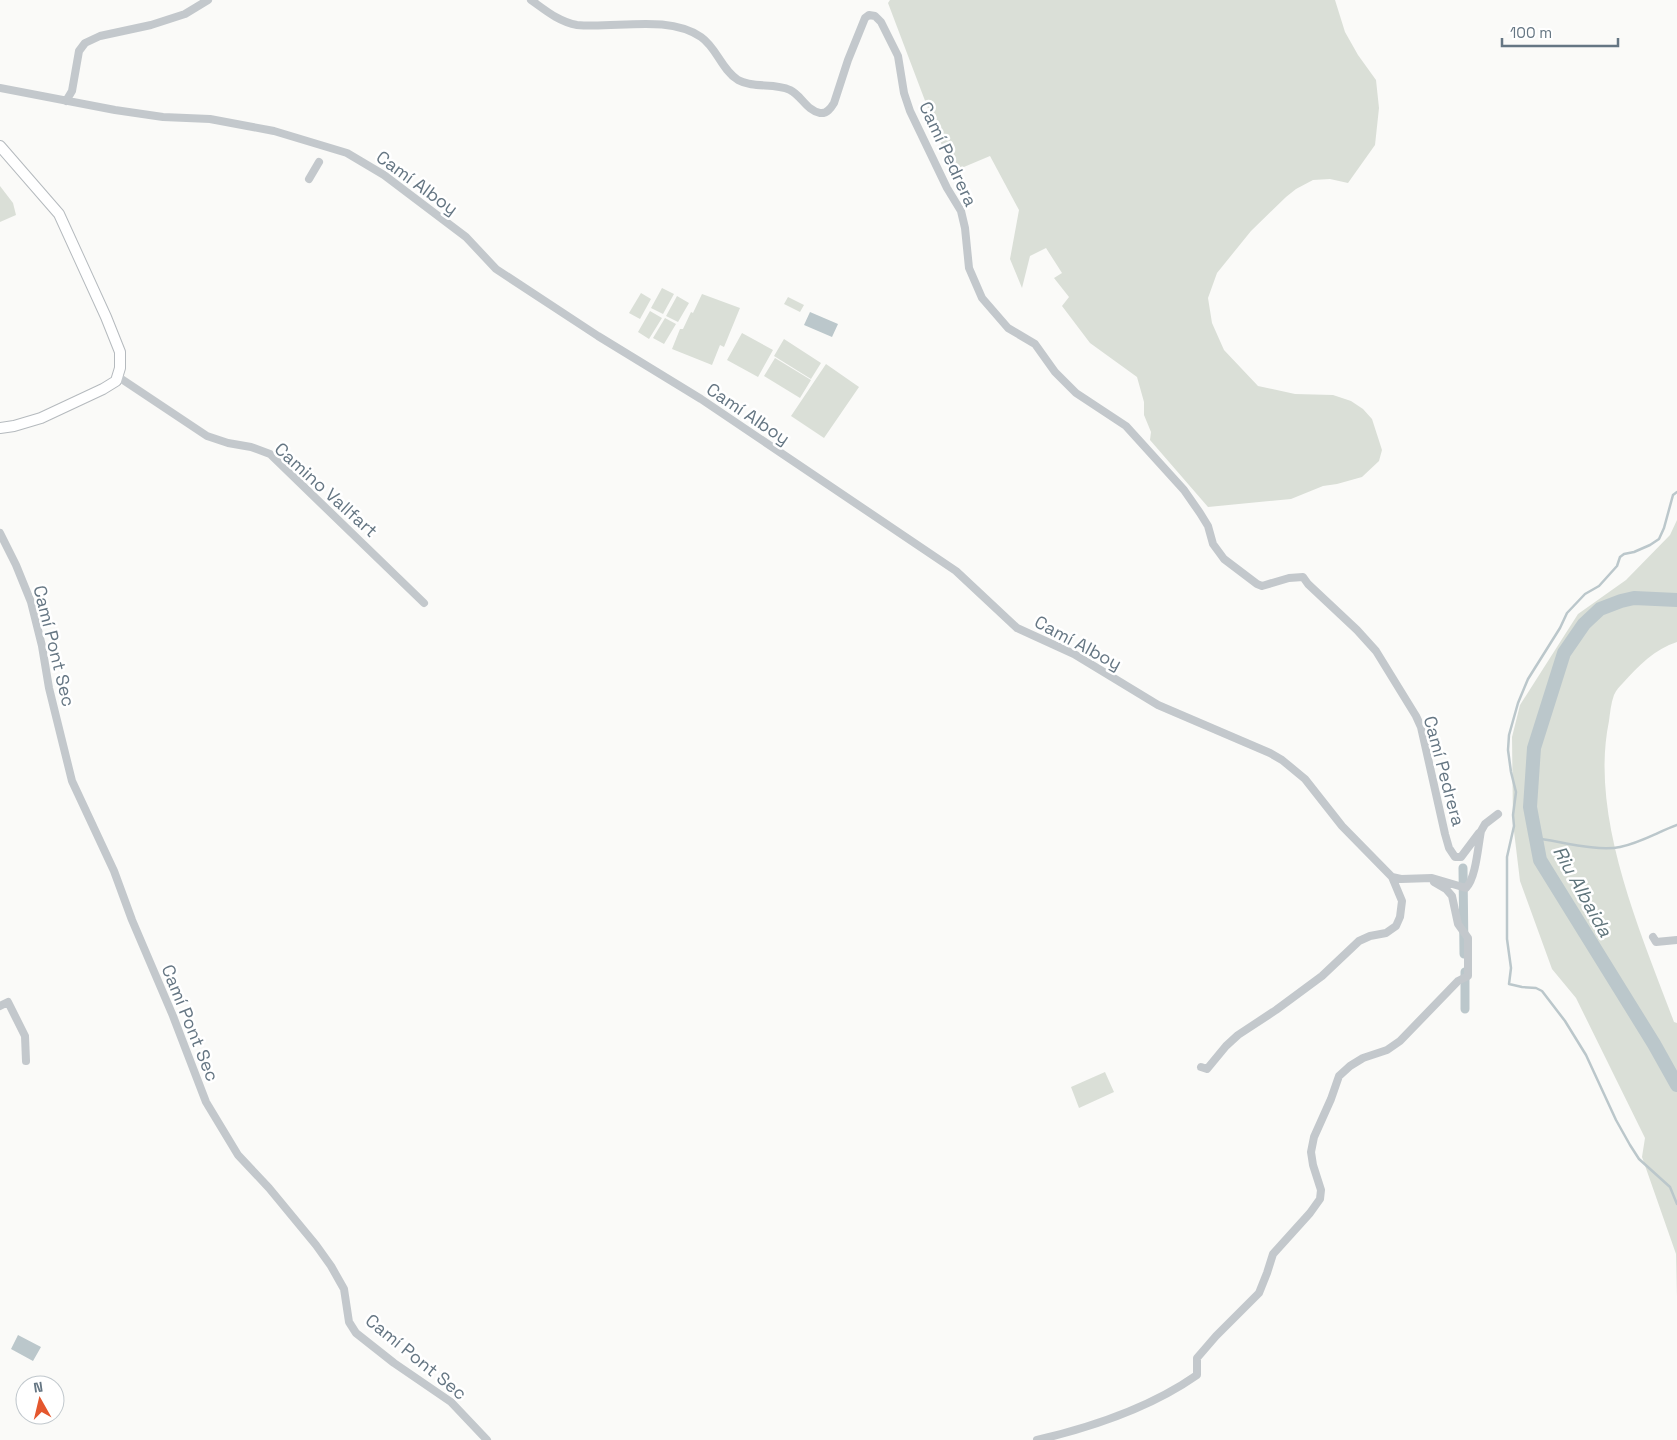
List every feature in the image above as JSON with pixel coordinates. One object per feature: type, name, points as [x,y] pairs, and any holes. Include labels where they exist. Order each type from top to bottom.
[{"type":"main road","points":[[0,146],[59,214],[100,301],[120,352],[120,368],[116,381],[41,418],[0,428]]},
{"type":"street","points":[[66,101],[72,91],[79,51],[84,44],[100,36],[151,25],[185,14],[208,0]]},
{"type":"street","name":"Camí Pedrera","points":[[530,0],[552,16],[577,25],[631,23],[677,26],[690,30],[712,48],[727,70],[738,79],[745,83],[793,91],[813,110],[819,113],[831,109],[834,103],[864,18],[869,15],[875,16],[881,22],[898,56],[904,93],[910,111],[947,188],[961,211],[965,228],[969,268],[982,298],[1008,328],[1035,344],[1056,372],[1076,393],[1126,426],[1184,490],[1208,526],[1213,544],[1224,559],[1262,586],[1289,578],[1303,577],[1324,601],[1358,630],[1376,651],[1421,727],[1445,834],[1452,854],[1455,857],[1461,857],[1481,831]]},
{"type":"street","name":"Camí Alboy","points":[[0,88],[134,113],[163,117],[210,119],[274,131],[347,153],[384,175],[466,237],[496,269],[598,336],[700,399],[956,571],[1017,628],[1074,654],[1158,704],[1282,760],[1305,779],[1342,826],[1392,877]]},
{"type":"street","points":[[309,179],[319,162]]},
{"type":"street","name":"Camino Vallfart","points":[[117,376],[207,436],[228,443],[251,447],[270,454],[424,603]]},
{"type":"street","name":"Camí Pont Sec","points":[[0,533],[32,602],[42,646],[48,688],[72,781],[114,871],[206,1102],[238,1155],[269,1188],[331,1266],[344,1289],[349,1322],[356,1332],[394,1363],[451,1402],[488,1440]]},
{"type":"street","points":[[1392,877],[1401,879],[1423,877],[1438,879],[1466,888],[1473,876],[1481,831],[1485,824],[1498,814]]},
{"type":"street","points":[[1201,1067],[1207,1069],[1238,1035],[1322,976],[1359,941],[1370,936],[1386,933],[1396,926],[1400,917],[1402,901],[1392,877]]},
{"type":"street","points":[[1037,1440],[1072,1433],[1117,1417],[1179,1387],[1197,1375],[1197,1358],[1259,1292],[1268,1273],[1273,1254],[1320,1199],[1321,1190],[1311,1152],[1314,1137],[1339,1076],[1363,1058],[1387,1050],[1400,1041],[1458,980],[1468,976],[1469,942],[1458,924],[1452,896],[1437,883],[1423,877]]},
{"type":"street","points":[[1653,937],[1656,942],[1677,940]]},
{"type":"street","points":[[0,1006],[8,1002],[25,1036],[26,1061]]},
{"type":"shaded area","points":[[890,0],[1335,0],[1345,32],[1358,55],[1376,80],[1379,108],[1375,145],[1348,183],[1330,179],[1313,180],[1286,197],[1251,231],[1217,273],[1208,298],[1212,323],[1224,350],[1258,386],[1295,394],[1333,395],[1351,401],[1363,409],[1372,419],[1382,450],[1379,461],[1362,477],[1323,486],[1291,499],[1208,507],[1150,440],[1151,432],[1144,415],[1144,402],[1137,377],[1090,343],[1062,306],[1069,297],[1054,278],[1062,273],[1046,248],[1030,256],[1022,288],[1010,259],[1019,210],[990,156],[952,172],[888,3]]},
{"type":"shaded area","points":[[0,186],[13,203],[16,215],[0,222]]},
{"type":"shaded area","points":[[662,288],[674,294],[663,314],[651,308]]},
{"type":"shaded area","points":[[641,293],[651,299],[640,319],[629,313]]},
{"type":"shaded area","points":[[702,294],[740,308],[724,347],[720,345],[712,365],[672,349],[680,329],[683,329]]},
{"type":"shaded area","points":[[677,296],[689,303],[678,322],[666,316]]},
{"type":"shaded area","points":[[788,297],[804,305],[800,312],[784,304]]},
{"type":"shaded area","points":[[650,311],[662,318],[649,339],[638,332]]},
{"type":"shaded area","points":[[810,312],[838,324],[832,337],[804,325]]},
{"type":"shaded area","points":[[665,318],[676,324],[664,344],[653,338]]},
{"type":"shaded area","points":[[742,333],[773,350],[758,377],[727,360]]},
{"type":"shaded area","points":[[784,339],[821,363],[811,379],[774,356]]},
{"type":"shaded area","points":[[775,358],[811,380],[800,398],[764,376]]},
{"type":"shaded area","points":[[826,364],[859,387],[824,438],[791,416]]},
{"type":"shaded area","points":[[1677,520],[1677,642],[1661,649],[1647,659],[1616,691],[1611,708],[1605,758],[1606,796],[1612,835],[1622,874],[1647,951],[1674,1022],[1677,1023],[1677,1297],[1676,1254],[1642,1157],[1645,1138],[1576,998],[1552,969],[1520,881],[1513,823],[1512,737],[1520,705],[1578,614],[1626,580],[1670,535]]},
{"type":"shaded area","points":[[1105,1072],[1114,1092],[1079,1108],[1071,1087]]},
{"type":"shaded area","points":[[18,1335],[41,1347],[33,1361],[11,1349]]},
{"type":"waterway","points":[[1677,492],[1673,495],[1659,539],[1650,545],[1620,557],[1617,566],[1599,586],[1585,594],[1567,613],[1560,628],[1528,679],[1518,703],[1509,735],[1508,750],[1516,792],[1513,815],[1514,826],[1507,857],[1507,939],[1511,968],[1509,984],[1536,988],[1542,991],[1565,1021],[1586,1055],[1616,1120],[1630,1145],[1639,1159],[1670,1187],[1677,1204]]},
{"type":"waterway","name":"Riu Albaida","points":[[1677,600],[1634,598],[1621,601],[1600,609],[1584,624],[1564,653],[1534,748],[1530,807],[1540,860],[1654,1044],[1677,1085]]},
{"type":"waterway","points":[[1535,838],[1589,847],[1611,848],[1635,843],[1677,825]]},
{"type":"waterway","points":[[1463,868],[1464,954]]},
{"type":"waterway","points":[[1465,972],[1465,1009]]}]
